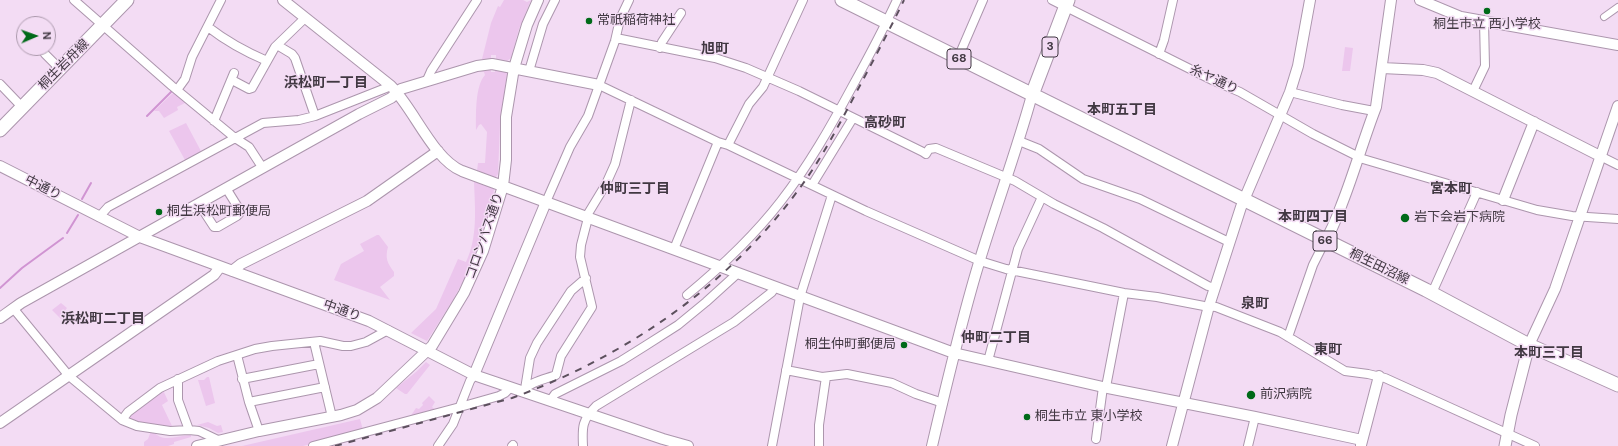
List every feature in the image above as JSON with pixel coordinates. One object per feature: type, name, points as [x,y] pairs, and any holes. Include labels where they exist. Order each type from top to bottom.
[{"type":"main road","name":"桐生岩舟線","points":[[0,130],[127,0]]},
{"type":"main road","name":"68","points":[[842,0],[1032,95]]},
{"type":"main road","name":"3","points":[[1032,95],[1067,3]]},
{"type":"main road","name":"桐生田沼線","points":[[1032,95],[1432,293],[1529,345],[1618,385]]},
{"type":"main road","points":[[1505,446],[1529,345]]},
{"type":"street","points":[[74,0],[104,24],[175,88],[235,138],[249,147],[262,167]]},
{"type":"street","points":[[175,88],[185,79],[192,57],[221,0]]},
{"type":"street","points":[[283,0],[394,89],[438,152],[453,167],[954,353],[1105,387],[1255,417],[1361,443],[1379,376]]},
{"type":"street","points":[[427,80],[431,71],[477,0]]},
{"type":"street","name":"コロンバス通り","points":[[197,446],[221,443],[259,431],[332,417],[357,410],[370,403],[428,352],[459,302],[477,268],[483,251],[506,160],[507,108],[514,68],[525,30],[538,0]]},
{"type":"street","points":[[529,71],[543,24],[555,0]]},
{"type":"street","points":[[438,446],[452,427],[470,381],[474,375],[570,147],[587,120],[616,38],[620,19],[629,0]]},
{"type":"street","points":[[728,145],[749,104],[761,90],[803,0]]},
{"type":"street","points":[[687,295],[721,266],[771,213],[798,178],[823,140],[839,111],[896,0]]},
{"type":"street","points":[[958,58],[983,0]]},
{"type":"street","name":"糸ヤ通り","points":[[1052,0],[1067,3],[1159,54],[1240,92],[1312,134],[1375,164],[1409,172],[1537,210],[1579,217],[1618,219]]},
{"type":"street","points":[[1159,54],[1164,40],[1173,0]]},
{"type":"street","points":[[1172,446],[1209,306],[1229,242],[1244,199],[1290,92],[1298,66],[1310,0]]},
{"type":"street","points":[[1288,337],[1311,270],[1337,216],[1360,157],[1374,111],[1382,68],[1391,0]]},
{"type":"street","points":[[1420,0],[1457,16],[1618,45]]},
{"type":"street","points":[[1604,17],[1618,7]]},
{"type":"street","points":[[660,48],[662,42],[681,13]]},
{"type":"street","points":[[214,120],[233,77],[251,89],[277,45],[305,18]]},
{"type":"street","points":[[1473,91],[1485,66],[1484,22]]},
{"type":"street","points":[[208,28],[239,47],[267,61]]},
{"type":"street","points":[[616,38],[715,58],[768,76],[926,154],[929,149],[936,148],[1007,178],[1103,228],[1208,286],[1215,288]]},
{"type":"street","points":[[277,45],[292,54],[295,58],[315,116]]},
{"type":"street","points":[[47,56],[60,69]]},
{"type":"street","points":[[99,217],[108,207],[265,122],[299,120],[315,116],[394,89],[482,64],[492,64],[599,85],[832,195],[980,261],[1012,270],[1124,293],[1157,296],[1216,307],[1244,317],[1280,332],[1345,371],[1379,376],[1534,446]]},
{"type":"street","points":[[1382,68],[1432,72],[1473,91],[1618,165]]},
{"type":"street","points":[[0,84],[22,107]]},
{"type":"street","points":[[0,318],[13,308],[262,167],[391,98],[394,89]]},
{"type":"street","points":[[1290,92],[1349,107],[1374,111]]},
{"type":"street","points":[[932,446],[954,353],[980,261],[1019,141],[1032,95]]},
{"type":"street","points":[[524,391],[556,375],[563,353],[591,310],[592,304],[580,257],[580,250],[587,217],[606,184],[615,164],[631,100]]},
{"type":"street","points":[[1529,345],[1555,289],[1618,106]]},
{"type":"street","points":[[812,185],[853,118]]},
{"type":"street","points":[[1503,200],[1534,122]]},
{"type":"street","points":[[1019,141],[1039,149],[1083,178],[1140,199],[1229,242]]},
{"type":"street","points":[[674,249],[718,142]]},
{"type":"street","points":[[232,271],[238,266],[334,219],[373,198],[438,152]]},
{"type":"street","name":"中通り","points":[[0,166],[140,237],[369,321],[474,375],[510,388],[524,391],[550,402],[688,446]]},
{"type":"street","points":[[199,204],[214,227],[218,227],[237,216],[240,212],[239,209],[226,188]]},
{"type":"street","points":[[1432,293],[1478,192]]},
{"type":"street","points":[[772,446],[800,297],[832,195]]},
{"type":"street","points":[[988,361],[1020,243],[1042,197]]},
{"type":"street","points":[[0,424],[214,275],[220,267]]},
{"type":"street","points":[[550,402],[555,394],[621,361],[678,325],[738,273]]},
{"type":"street","points":[[524,391],[530,358],[537,343],[571,291],[586,278]]},
{"type":"street","points":[[583,446],[583,428],[588,414],[596,406],[734,322],[772,292],[775,287]]},
{"type":"street","points":[[1096,439],[1124,293]]},
{"type":"street","points":[[13,308],[69,376],[122,420],[137,426],[170,431],[199,431],[221,443]]},
{"type":"street","points":[[122,420],[128,412],[160,388],[218,361],[263,348],[320,341],[343,346],[351,346],[366,342],[388,330]]},
{"type":"street","points":[[314,342],[332,417]]},
{"type":"street","points":[[237,355],[242,379],[259,431]]},
{"type":"street","points":[[242,379],[319,364]]},
{"type":"street","points":[[786,370],[812,376],[826,377],[830,375],[847,374],[892,383],[916,394],[942,403]]},
{"type":"street","points":[[819,446],[819,425],[826,377]]},
{"type":"street","points":[[178,379],[178,400],[189,430]]},
{"type":"street","points":[[249,402],[325,387]]},
{"type":"street","points":[[313,446],[499,396],[510,388]]},
{"type":"street","points":[[1248,446],[1255,417]]},
{"type":"shaded area","points":[[504,0],[523,0],[527,2],[531,0],[519,29],[511,58],[507,61],[496,59],[496,55],[491,55],[491,59],[482,59],[491,23],[498,6],[500,7]]},
{"type":"shaded area","points":[[1345,47],[1353,48],[1350,71],[1342,71]]},
{"type":"shaded area","points":[[491,68],[491,72],[495,72],[495,69],[505,70],[507,74],[500,124],[498,174],[495,178],[493,200],[471,266],[453,300],[427,341],[411,333],[436,309],[458,259],[466,262],[470,252],[475,222],[474,182],[480,183],[482,173],[477,171],[478,163],[485,163],[487,132],[481,124],[476,130],[476,108],[479,86],[485,75],[484,72],[480,71],[480,69]]},
{"type":"shaded area","points":[[174,92],[187,102],[177,107],[178,110],[164,118],[159,111],[154,111]]},
{"type":"shaded area","points":[[186,123],[202,153],[187,161],[185,160],[169,131]]},
{"type":"shaded area","points":[[379,235],[388,247],[387,260],[394,272],[394,276],[380,287],[390,300],[334,280],[341,264],[364,251],[360,244]]},
{"type":"shaded area","points":[[61,303],[67,308],[61,316],[61,319],[52,310]]},
{"type":"shaded area","points":[[426,362],[430,365],[407,394],[396,388],[416,372]]},
{"type":"shaded area","points":[[209,377],[215,403],[206,406],[198,380],[204,380]]},
{"type":"shaded area","points":[[163,390],[168,401],[162,405],[172,426],[140,424],[128,421],[128,416]]},
{"type":"shaded area","points":[[429,396],[435,402],[432,407],[437,411],[410,417],[416,408],[419,409],[423,405],[422,403]]},
{"type":"shaded area","points":[[360,419],[363,430],[303,446],[242,446]]},
{"type":"shaded area","points":[[208,422],[217,426],[221,425],[223,432],[218,433],[209,428],[197,425]]},
{"type":"shaded area","points":[[151,431],[156,435],[165,438],[174,438],[187,435],[191,435],[191,437],[174,442],[174,444],[168,446],[144,446],[144,442],[148,439]]},
{"type":"waterway","points":[[147,116],[172,91]]},
{"type":"waterway","points":[[82,199],[91,183]]},
{"type":"waterway","points":[[67,233],[78,215]]},
{"type":"waterway","points":[[0,288],[22,268],[63,238]]},
{"type":"railway","points":[[335,446],[512,398],[555,381],[596,361],[635,339],[673,313],[709,285],[742,255],[774,221],[810,174],[838,127],[904,0]]},
{"type":"place","name":"桐生市立 西小学校","points":[[1487,11]]},
{"type":"place","name":"常祇稲荷神社","points":[[589,21]]},
{"type":"place","name":"桐生浜松町郵便局","points":[[159,212]]},
{"type":"place","name":"岩下会岩下病院","points":[[1405,218]]},
{"type":"place","name":"桐生仲町郵便局","points":[[904,345]]},
{"type":"place","name":"前沢病院","points":[[1251,395]]},
{"type":"place","name":"桐生市立 東小学校","points":[[1027,417]]},
{"type":"district","name":"旭町","points":[[715,49]]},
{"type":"district","name":"浜松町一丁目","points":[[326,83]]},
{"type":"district","name":"本町五丁目","points":[[1122,110]]},
{"type":"district","name":"高砂町","points":[[885,123]]},
{"type":"district","name":"仲町三丁目","points":[[635,189]]},
{"type":"district","name":"宮本町","points":[[1451,189]]},
{"type":"district","name":"本町四丁目","points":[[1313,217]]},
{"type":"district","name":"泉町","points":[[1255,304]]},
{"type":"district","name":"浜松町二丁目","points":[[103,319]]},
{"type":"district","name":"仲町二丁目","points":[[996,338]]},
{"type":"district","name":"東町","points":[[1328,350]]},
{"type":"district","name":"本町三丁目","points":[[1549,353]]}]
